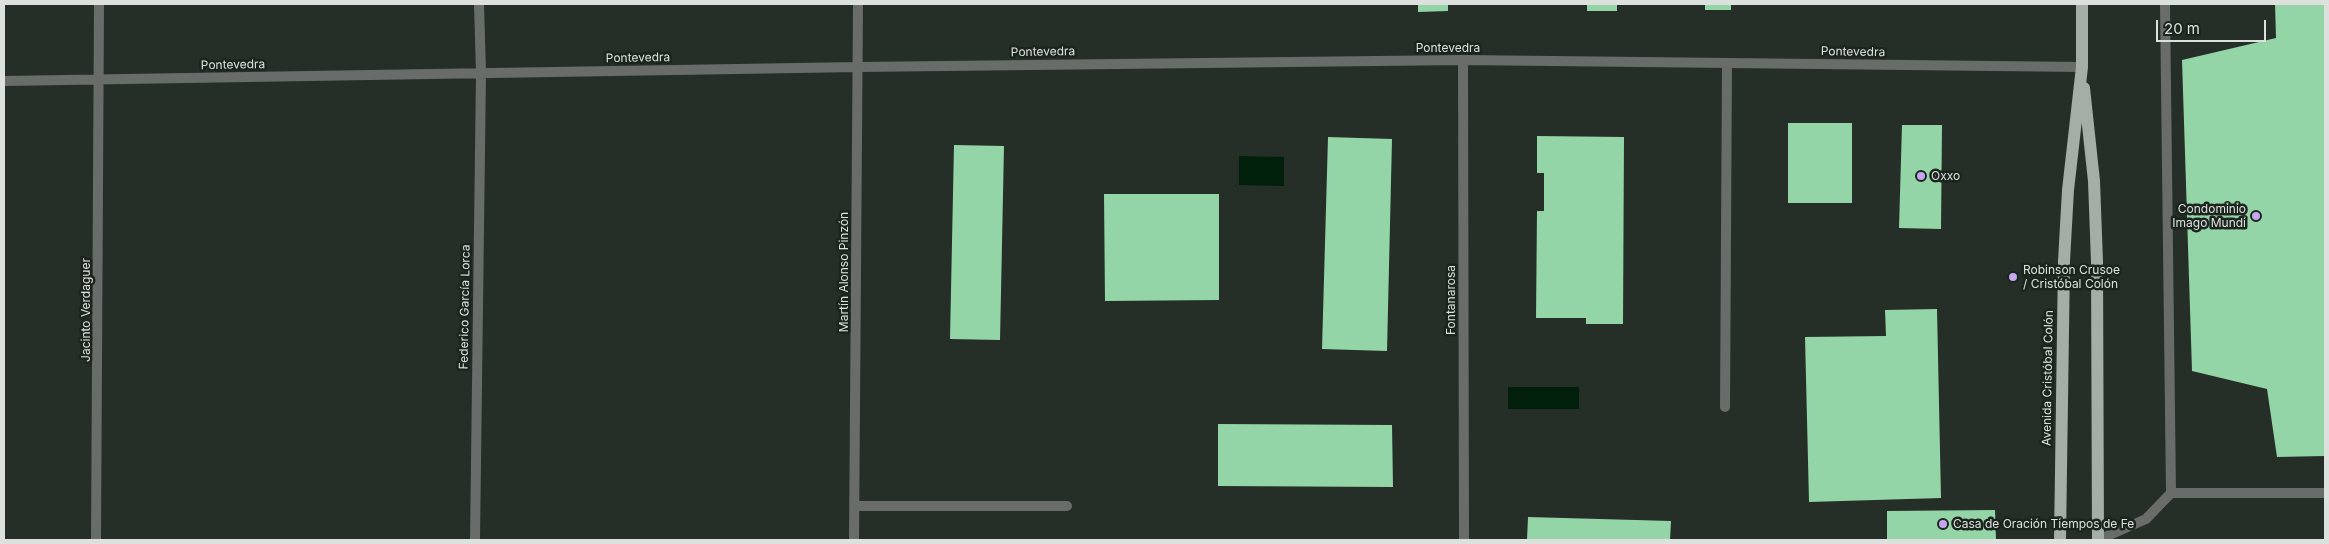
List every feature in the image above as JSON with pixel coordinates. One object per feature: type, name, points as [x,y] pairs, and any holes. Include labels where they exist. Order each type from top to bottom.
[{"type":"main road","name":"Avenida Cristóbal Colón","points":[[2082,4],[2082,68],[2094,181],[2097,262],[2098,540]]},
{"type":"main road","name":"Avenida Cristóbal Colón","points":[[2060,540],[2064,261],[2069,181],[2082,68]]},
{"type":"street","name":"Jacinto Verdaguer","points":[[96,540],[99,4]]},
{"type":"street","name":"Federico García Lorca","points":[[475,540],[481,73],[479,4]]},
{"type":"street","name":"Martín Alonso Pinzón","points":[[854,540],[858,4]]},
{"type":"street","points":[[2098,540],[2146,519],[2171,493],[2165,4]]},
{"type":"street","name":"Pontevedra","points":[[4,81],[858,66],[1463,60],[2082,68]]},
{"type":"street","name":"Fontanarosa","points":[[1463,60],[1464,540]]},
{"type":"street","points":[[1725,407],[1727,63]]},
{"type":"street","points":[[2171,493],[2325,493]]},
{"type":"street","points":[[855,506],[1067,506]]},
{"type":"shaded area","points":[[1239,156],[1284,157],[1284,186],[1239,185]]},
{"type":"shaded area","points":[[1508,387],[1579,387],[1579,409],[1508,409]]},
{"type":"building","points":[[1418,4],[1448,4],[1448,11],[1418,12]]},
{"type":"building","points":[[1587,4],[1617,4],[1617,11],[1587,11]]},
{"type":"building","points":[[1705,4],[1731,4],[1731,10],[1705,10]]},
{"type":"building","name":"Condominio Imago Mundi","points":[[2275,4],[2325,4],[2325,456],[2277,457],[2267,389],[2192,371],[2182,60],[2276,38]]},
{"type":"building","points":[[1788,123],[1852,123],[1852,203],[1788,203]]},
{"type":"building","name":"Oxxo","points":[[1902,125],[1942,125],[1941,229],[1899,228]]},
{"type":"building","points":[[1537,136],[1624,137],[1623,324],[1586,324],[1586,318],[1536,318],[1537,211],[1544,211],[1544,173],[1537,173]]},
{"type":"building","points":[[1328,137],[1392,139],[1387,351],[1322,349]]},
{"type":"building","points":[[954,145],[1004,146],[1000,340],[950,339]]},
{"type":"building","points":[[1104,194],[1219,194],[1219,300],[1105,301]]},
{"type":"building","points":[[1937,309],[1941,498],[1809,502],[1805,337],[1886,336],[1885,310]]},
{"type":"building","points":[[1218,424],[1392,425],[1393,487],[1218,486]]},
{"type":"building","points":[[1995,510],[1996,540],[1887,540],[1887,511]]},
{"type":"building","points":[[1528,517],[1671,521],[1670,540],[1527,540]]},
{"type":"place","name":"Oxxo","points":[[1921,176]]},
{"type":"place","name":"Condominio Imago Mundi","points":[[2256,216]]},
{"type":"place","name":"Robinson Crusoe / Cristóbal Colón","points":[[2013,277]]},
{"type":"place","name":"Casa de Oración Tiempos de Fe","points":[[1943,524]]}]
